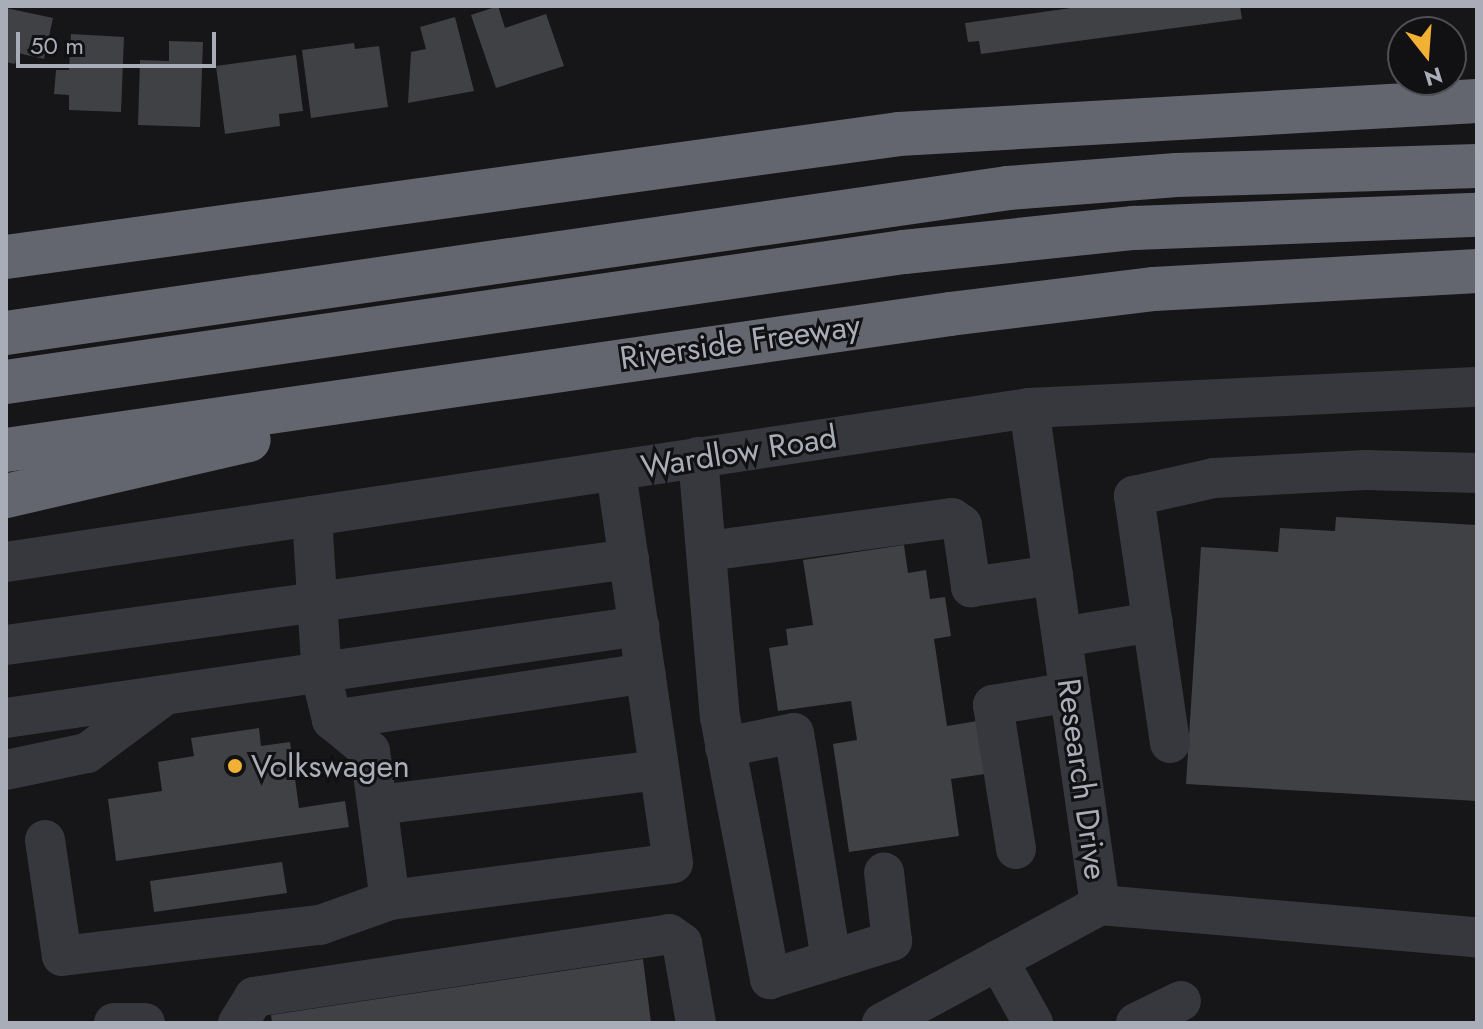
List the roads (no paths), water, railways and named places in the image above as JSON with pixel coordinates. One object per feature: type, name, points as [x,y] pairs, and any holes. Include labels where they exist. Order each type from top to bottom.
[{"type":"highway","points":[[6,257],[899,134],[1477,101]]},
{"type":"highway","points":[[6,333],[1008,188],[1176,175],[1477,166]]},
{"type":"highway","points":[[6,382],[904,252],[1134,228],[1477,215]]},
{"type":"highway","name":"Riverside Freeway","points":[[6,450],[588,363],[1154,289],[1477,271]]},
{"type":"highway","points":[[6,496],[588,363]]},
{"type":"street","name":"Wardlow Road","points":[[6,562],[1029,408],[1477,387]]},
{"type":"street","name":"Research Drive","points":[[882,1023],[1100,905],[1029,408]]},
{"type":"street","points":[[698,457],[725,747],[770,979],[892,941],[884,872]]},
{"type":"street","points":[[45,840],[62,956],[320,925],[390,900],[673,863],[616,470]]},
{"type":"street","points":[[1170,743],[1134,496],[1214,478],[1365,470],[1477,473]]},
{"type":"street","points":[[312,516],[321,672],[332,720],[370,751],[390,900]]},
{"type":"street","points":[[708,551],[952,518],[962,525],[971,587],[1053,575]]},
{"type":"street","points":[[6,645],[629,559]]},
{"type":"street","points":[[1062,637],[1153,622]]},
{"type":"street","points":[[6,718],[639,626]]},
{"type":"street","points":[[332,720],[646,673]]},
{"type":"street","points":[[1016,849],[993,705],[1070,692]]},
{"type":"street","points":[[6,770],[87,753],[165,695]]},
{"type":"street","points":[[725,747],[794,733],[831,960]]},
{"type":"street","points":[[378,805],[659,770]]},
{"type":"street","points":[[1100,905],[1476,937]]},
{"type":"street","points":[[238,1023],[254,997],[669,934],[682,943],[696,1023]]},
{"type":"street","points":[[998,960],[1033,1023]]},
{"type":"street","points":[[1136,1023],[1181,1001]]},
{"type":"street","points":[[114,1023],[145,1023]]},
{"type":"place","name":"Volkswagen","points":[[235,766]]}]
